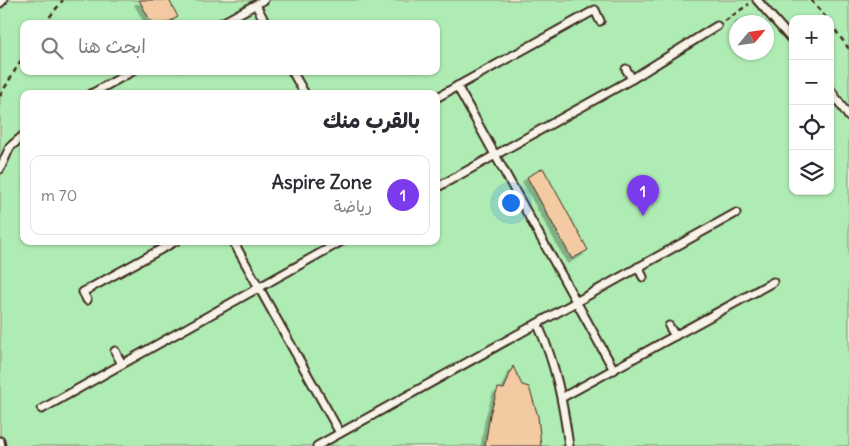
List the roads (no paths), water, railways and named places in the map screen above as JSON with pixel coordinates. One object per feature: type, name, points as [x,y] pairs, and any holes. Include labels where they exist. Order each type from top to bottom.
[{"type":"lane","points":[[0,3],[3,0]]},
{"type":"lane","points":[[227,20],[264,0]]},
{"type":"lane","points":[[756,0],[789,37]]},
{"type":"lane","points":[[256,4],[264,20]]},
{"type":"lane","points":[[440,96],[594,10],[600,20]]},
{"type":"lane","points":[[440,186],[632,79],[717,26]]},
{"type":"lane","points":[[626,69],[632,79]]},
{"type":"lane","points":[[98,90],[126,75]]},
{"type":"lane","points":[[294,75],[303,90]]},
{"type":"lane","points":[[458,86],[614,370]]},
{"type":"lane","points":[[834,95],[849,117]]},
{"type":"lane","points":[[0,169],[10,146],[20,138]]},
{"type":"lane","points":[[317,446],[538,325],[576,301],[736,213]]},
{"type":"lane","points":[[87,300],[83,292],[169,245]]},
{"type":"lane","points":[[236,245],[340,434]]},
{"type":"lane","points":[[42,408],[335,245]]},
{"type":"lane","points":[[638,267],[643,278]]},
{"type":"lane","points":[[562,397],[773,282]]},
{"type":"lane","points":[[538,325],[551,354],[562,397],[569,446]]},
{"type":"lane","points":[[669,326],[675,336]]},
{"type":"lane","points":[[115,351],[122,364]]},
{"type":"lane","points":[[0,441],[1,446]]},
{"type":"place","name":"Aspire Zone","points":[[643,216]]}]
